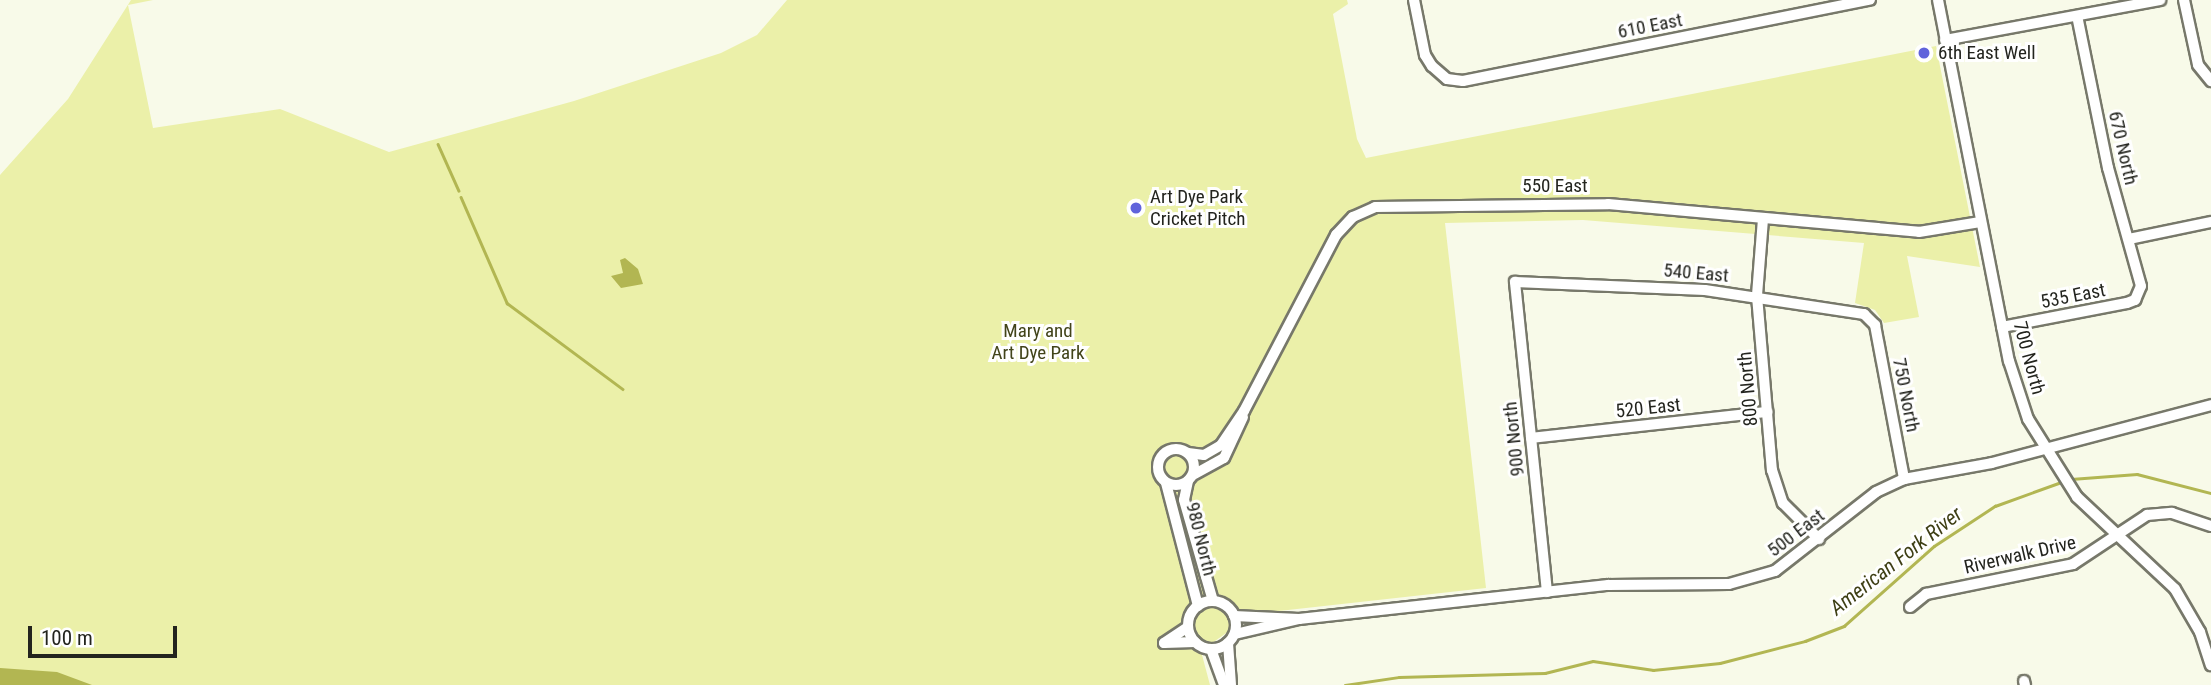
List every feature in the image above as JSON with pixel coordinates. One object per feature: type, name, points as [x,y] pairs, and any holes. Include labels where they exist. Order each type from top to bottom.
[{"type":"street","name":"610 East","points":[[1414,0],[1425,55],[1438,73],[1463,81],[1870,0]]},
{"type":"street","name":"700 North","points":[[1938,0],[1980,222],[2021,401],[2044,450],[2083,505],[2175,589],[2196,624],[2211,665]]},
{"type":"street","points":[[1945,40],[2077,16],[2098,6],[2160,0]]},
{"type":"street","points":[[2184,0],[2198,65],[2211,81]]},
{"type":"street","name":"670 North","points":[[2077,16],[2108,168],[2141,286]]},
{"type":"street","name":"550 East","points":[[1191,478],[1228,453],[1244,411],[1328,248],[1346,223],[1368,209],[1392,204],[1570,202],[1919,232],[1980,222]]},
{"type":"street","name":"800 North","points":[[1763,219],[1758,296],[1775,487],[1783,503],[1819,538]]},
{"type":"street","points":[[2129,239],[2211,222]]},
{"type":"street","name":"540 East","points":[[1515,282],[1705,290],[1758,296],[1871,318]]},
{"type":"street","name":"900 North","points":[[1515,282],[1547,592]]},
{"type":"street","name":"535 East","points":[[2002,327],[2127,303],[2135,300],[2141,286]]},
{"type":"street","name":"750 North","points":[[1871,318],[1904,479]]},
{"type":"street","name":"500 East","points":[[1234,615],[1299,619],[1608,585],[1729,584],[1775,571],[1876,492],[1904,479],[2044,450],[2211,405]]},
{"type":"street","name":"550 East","points":[[1188,453],[1205,456],[1216,450],[1244,411]]},
{"type":"street","name":"520 East","points":[[1531,438],[1768,412]]},
{"type":"street","points":[[1175,449],[1188,453],[1194,462],[1191,478],[1175,486],[1166,482],[1158,471],[1160,459],[1175,449]]},
{"type":"street","name":"980 North","points":[[1191,478],[1184,500],[1213,601]]},
{"type":"street","name":"980 North","points":[[1166,482],[1198,606]]},
{"type":"street","name":"Riverwalk Drive","points":[[1910,607],[1926,594],[2073,564],[2147,514],[2158,513],[2211,526]]},
{"type":"street","points":[[1224,685],[1211,649],[1195,642],[1164,643],[1188,627],[1198,606],[1213,601],[1226,605],[1234,615],[1231,685]]},
{"type":"street","name":"500 East","points":[[1231,639],[1299,619]]},
{"type":"street","points":[[1188,627],[1195,642]]},
{"type":"street","points":[[1211,649],[1231,639]]},
{"type":"green space","name":"Mary and Art Dye Park","points":[[131,0],[153,0],[128,5],[153,128],[280,109],[389,152],[574,101],[721,53],[757,35],[787,0],[1347,0],[1348,4],[1333,14],[1357,139],[1366,158],[1936,46],[1980,267],[1907,256],[1919,317],[1884,323],[1875,310],[1855,303],[1864,243],[1583,220],[1445,223],[1486,588],[1253,614],[1201,651],[1210,685],[0,685],[0,175],[68,99]]},
{"type":"shaded area","points":[[625,258],[638,269],[643,284],[621,288],[611,276],[623,273],[620,260]]},
{"type":"shaded area","points":[[0,668],[57,672],[92,685],[0,685]]},
{"type":"waterway","points":[[438,144],[459,191]]},
{"type":"waterway","points":[[461,197],[507,303],[623,389]]},
{"type":"waterway","name":"American Fork River","points":[[2071,479],[2137,474],[2211,493]]},
{"type":"waterway","name":"American Fork River","points":[[1345,685],[1399,677],[1545,673],[1593,661],[1653,670],[1720,663],[1805,641],[1844,626],[1934,546],[1995,506],[2064,481]]},
{"type":"place","name":"6th East Well","points":[[1924,53]]},
{"type":"place","name":"Art Dye Park Cricket Pitch","points":[[1136,208]]}]
